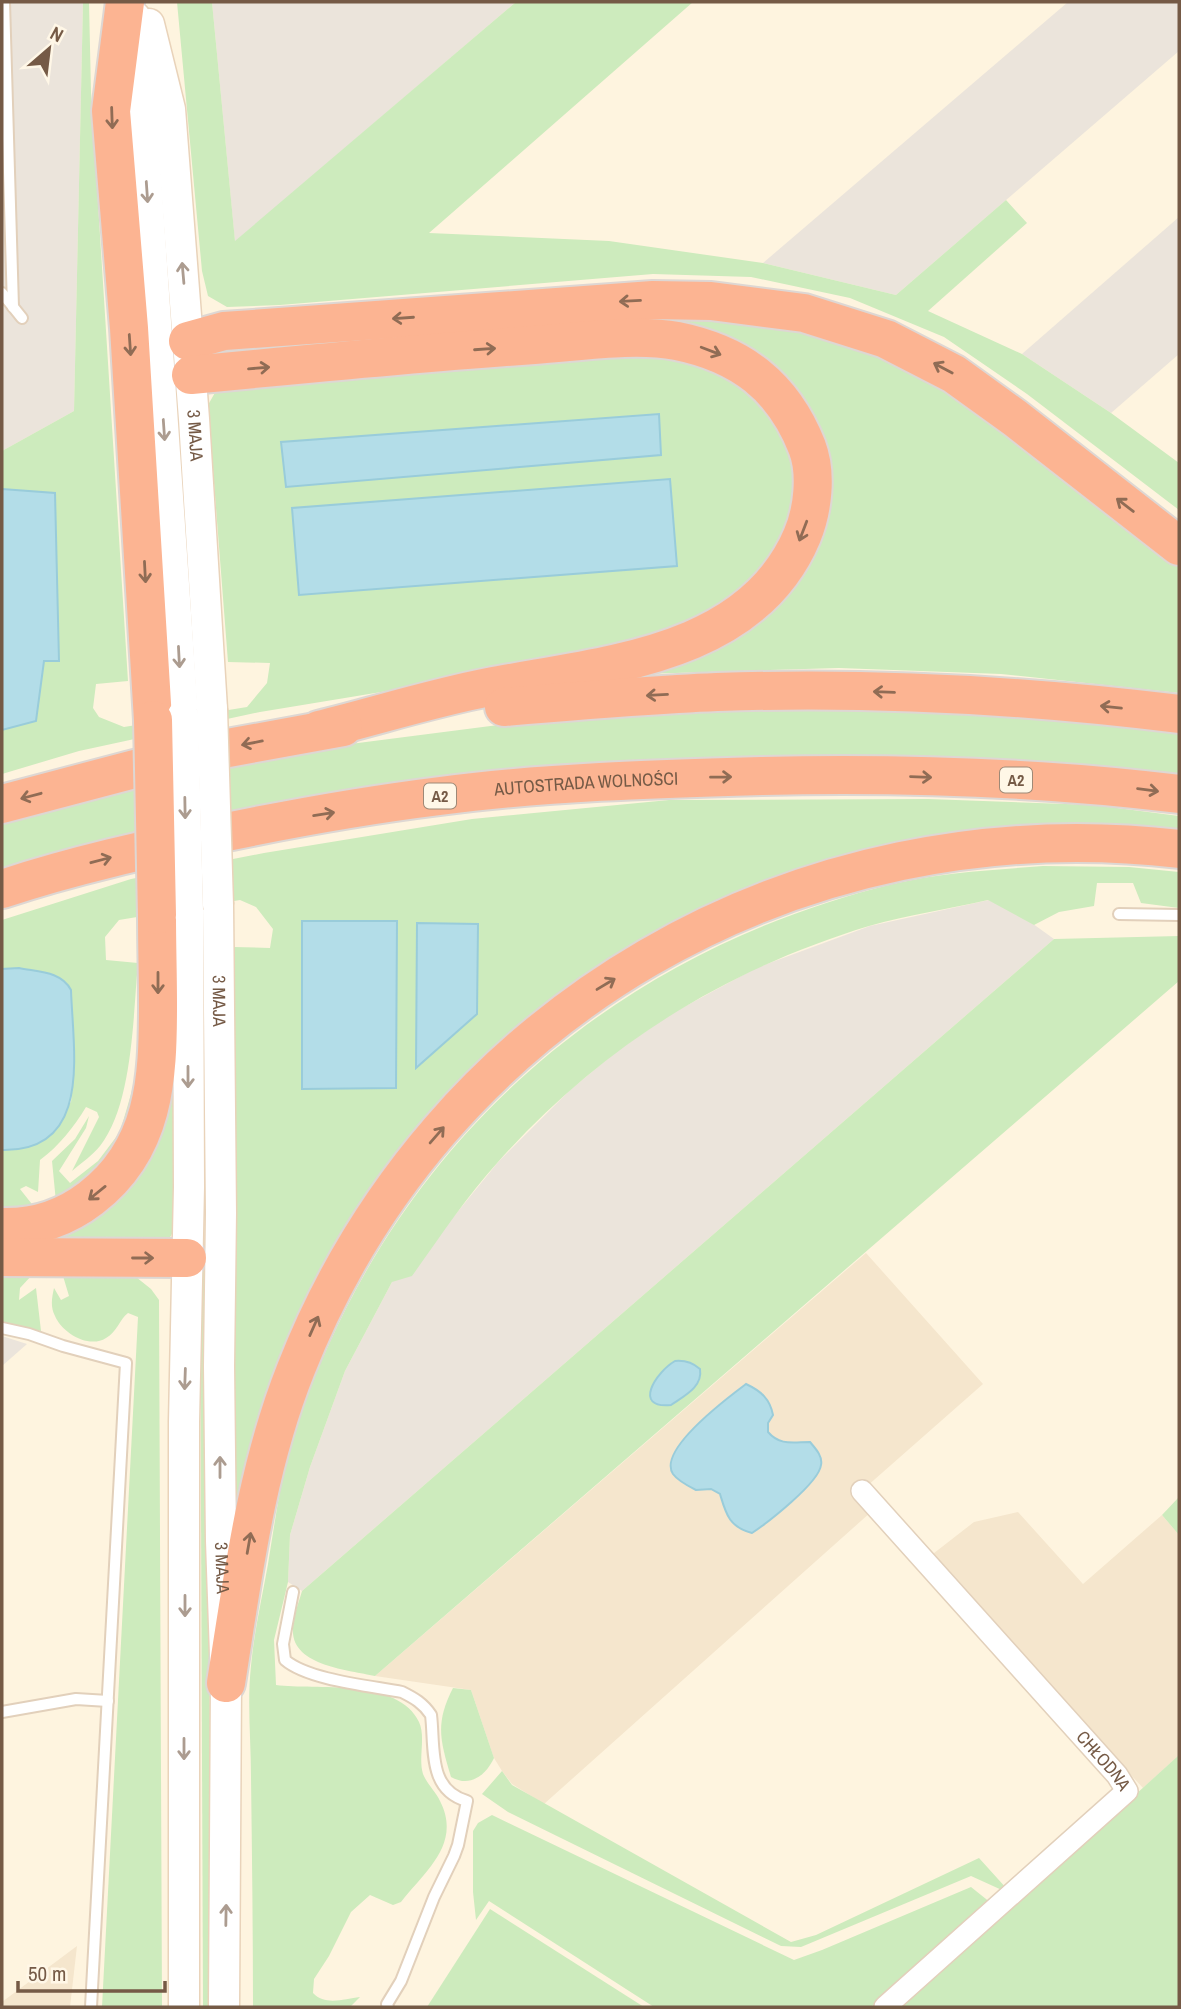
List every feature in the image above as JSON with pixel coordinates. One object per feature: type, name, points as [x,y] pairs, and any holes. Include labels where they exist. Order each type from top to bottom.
[{"type":"highway","points":[[2,1227],[15,1228],[52,1220],[85,1203],[111,1180],[131,1155],[144,1129],[154,1090],[172,913],[168,717],[131,368],[111,111],[125,2]]},
{"type":"highway","points":[[179,359],[224,331],[594,303],[711,301],[804,313],[886,338],[954,374],[1179,546]]},
{"type":"highway","points":[[2,804],[184,756],[319,730],[487,687],[586,670],[690,642],[718,628],[752,605],[781,576],[807,524],[811,501],[809,453],[782,398],[760,377],[733,360],[675,341],[638,338],[461,350],[179,359]]},
{"type":"highway","points":[[319,730],[496,708],[630,696],[717,692],[943,694],[1057,701],[1179,714]]},
{"type":"highway","name":"AUTOSTRADA WOLNOŚCI","points":[[2,896],[19,883],[136,851],[277,822],[440,796],[642,779],[852,774],[1093,783],[1179,794]]},
{"type":"highway","points":[[226,1683],[264,1464],[295,1370],[314,1326],[352,1253],[410,1166],[470,1097],[528,1043],[593,993],[655,953],[753,905],[848,872],[909,859],[991,847],[1078,843],[1179,849]]},
{"type":"highway","points":[[2,1257],[187,1258]]},
{"type":"main road","name":"3 MAJA","points":[[134,2],[179,359],[212,709],[218,905],[221,1213],[219,1366],[226,1683],[224,2007]]},
{"type":"main road","name":"3 MAJA","points":[[143,2],[170,109],[179,359],[168,717]]},
{"type":"main road","name":"3 MAJA","points":[[172,913],[189,1187],[184,1422],[184,2007]]},
{"type":"main road","points":[[187,1258],[200,1237],[221,1213]]},
{"type":"street","name":"CHŁODNA","points":[[862,1491],[1117,1775],[1127,1791],[885,2007]]},
{"type":"lane","points":[[4,2],[5,131],[13,307]]},
{"type":"lane","points":[[2,293],[22,318]]},
{"type":"lane","points":[[1119,915],[1179,915]]},
{"type":"lane","points":[[2,1328],[126,1363],[91,2007]]},
{"type":"lane","points":[[293,1592],[283,1644],[285,1660],[292,1666],[312,1674],[402,1692],[415,1698],[426,1707],[430,1715],[435,1772],[442,1784],[458,1798],[467,1801],[458,1845],[401,1981],[387,2004],[388,2007]]},
{"type":"lane","points":[[2,1712],[76,1699],[108,1701]]},
{"type":"shaded area","points":[[2,2],[83,2],[74,411],[2,451]]},
{"type":"shaded area","points":[[212,2],[516,2],[235,242]]},
{"type":"shaded area","points":[[1068,2],[1179,2],[1179,51],[896,295],[763,263]]},
{"type":"shaded area","points":[[1179,217],[1179,354],[1111,413],[1022,354]]},
{"type":"shaded area","points":[[989,900],[1029,921],[1054,939],[302,1591],[288,1582],[290,1535],[310,1467],[345,1371],[392,1282],[455,1215],[499,1161],[569,1091],[617,1051],[671,1014],[756,968],[870,926]]},
{"type":"shaded area","points":[[866,1253],[983,1384],[866,1487],[871,1512],[544,1804],[512,1784],[502,1771],[494,1758],[471,1690],[375,1676]]},
{"type":"shaded area","points":[[2,1336],[27,1344],[2,1366]]},
{"type":"shaded area","points":[[1018,1512],[1083,1584],[1162,1515],[1179,1535],[1179,1755],[1143,1788],[929,1557],[974,1522]]},
{"type":"shaded area","points":[[77,1946],[70,2007],[2,2007],[2,2002]]},
{"type":"green space","points":[[83,2],[89,2],[91,92],[128,681],[96,684],[93,708],[99,717],[124,727],[247,707],[267,683],[270,663],[228,662],[208,405],[221,382],[639,351],[702,362],[740,382],[765,406],[792,451],[799,504],[757,586],[667,638],[538,666],[260,712],[79,751],[2,774],[2,730],[36,721],[44,661],[59,660],[55,494],[2,489],[2,451],[74,411]],"holes":[[[659,414],[660,455],[286,487],[282,442]],[[670,480],[676,566],[299,594]]]},
{"type":"green space","points":[[177,2],[212,2],[235,241],[516,2],[693,2],[429,233],[609,241],[763,263],[896,295],[1006,200],[1027,223],[928,311],[1022,354],[1111,413],[1179,463],[1179,510],[1027,394],[944,337],[850,298],[751,277],[653,274],[227,307],[208,296],[202,271]]},
{"type":"green space","points":[[654,317],[790,327],[866,350],[944,389],[1179,567],[1179,693],[1001,674],[839,668],[610,675],[682,656],[815,531],[755,355],[222,354],[245,346]]},
{"type":"green space","points":[[862,705],[1179,730],[1179,776],[652,761],[2,872],[2,818],[288,752],[545,719]]},
{"type":"green space","points":[[928,799],[1094,805],[1179,816],[1179,836],[1130,830],[980,828],[813,866],[674,926],[596,973],[486,1057],[425,1121],[387,1172],[304,1302],[270,1398],[235,1541],[233,947],[270,948],[273,929],[256,907],[240,900],[119,920],[105,937],[106,960],[138,963],[130,1058],[119,1107],[111,1128],[100,1146],[72,1171],[99,1117],[97,1112],[86,1107],[66,1136],[40,1160],[38,1192],[26,1186],[20,1189],[35,1208],[2,1211],[2,1150],[16,1150],[71,1102],[73,1083],[71,990],[19,968],[2,969],[2,920],[131,879],[264,853],[472,819],[669,800]]},
{"type":"green space","points":[[1043,866],[1129,867],[1179,872],[1179,908],[1141,903],[1133,883],[1097,883],[1094,906],[1059,912],[1034,925],[988,900],[869,926],[815,944],[763,966],[714,990],[667,1018],[579,1083],[537,1121],[486,1175],[412,1276],[392,1282],[345,1371],[310,1467],[290,1535],[288,1582],[274,1640],[276,1685],[375,1692],[394,1698],[409,1708],[421,1728],[423,1774],[440,1801],[446,1816],[447,1831],[438,1856],[401,1902],[393,1905],[370,1895],[351,1912],[314,1979],[313,1993],[323,1999],[335,2001],[360,1997],[350,2007],[253,2007],[250,1680],[256,1628],[284,1471],[300,1407],[329,1344],[374,1258],[427,1180],[488,1110],[557,1048],[632,994],[714,948],[801,912],[893,884],[949,874]]},
{"type":"green space","points":[[1179,936],[1179,981],[375,1676],[323,1664],[301,1651],[295,1641],[293,1628],[302,1591],[1054,939]]},
{"type":"green space","points":[[173,1063],[174,1229],[171,1236],[166,1241],[2,1237],[84,1216]]},
{"type":"green space","points":[[138,1070],[146,1072],[117,1154],[56,1202],[52,1161],[75,1139],[89,1116],[86,1128],[59,1171],[70,1183],[98,1161],[120,1132]]},
{"type":"green space","points":[[200,1260],[208,1261],[211,2007],[203,2007]]},
{"type":"green space","points":[[2,1275],[32,1275],[20,1288],[19,1300],[36,1288],[41,1331],[2,1324]]},
{"type":"green space","points":[[63,1276],[136,1277],[151,1289],[159,1300],[162,2007],[102,2007],[138,1317],[128,1313],[113,1333],[99,1341],[77,1338],[64,1328],[52,1309],[54,1288],[61,1300],[69,1296]]},
{"type":"green space","points":[[1179,1497],[1179,1535],[1162,1515]]},
{"type":"green space","points":[[453,1688],[471,1690],[494,1758],[487,1770],[477,1778],[465,1781],[451,1777],[442,1742],[444,1711]]},
{"type":"green space","points":[[1179,1755],[1179,2007],[902,2007]]},
{"type":"green space","points":[[502,1771],[512,1785],[791,1942],[816,1935],[979,1858],[1007,1889],[1004,1891],[971,1876],[801,1947],[781,1946],[508,1812],[482,1794]]},
{"type":"green space","points":[[492,1815],[794,1960],[971,1887],[991,1903],[871,2007],[654,2007],[489,1901],[476,1920],[473,1831],[478,1823]]},
{"type":"green space","points":[[490,1909],[644,2007],[427,2007]]},
{"type":"water","points":[[659,414],[661,455],[286,487],[281,442]]},
{"type":"water","points":[[670,479],[677,566],[299,595],[292,508]]},
{"type":"water","points":[[2,489],[55,493],[59,661],[44,661],[36,721],[2,730]]},
{"type":"water","points":[[302,921],[397,921],[396,1088],[302,1089]]},
{"type":"water","points":[[417,923],[478,924],[477,1014],[416,1068]]},
{"type":"water","points":[[19,968],[55,976],[71,990],[74,1068],[71,1094],[64,1117],[51,1135],[31,1146],[2,1150],[2,969]]},
{"type":"water","points":[[675,1361],[688,1362],[700,1369],[699,1381],[692,1390],[671,1405],[659,1405],[652,1401],[651,1389],[661,1373]]},
{"type":"water","points":[[746,1384],[770,1404],[773,1415],[768,1423],[768,1432],[782,1441],[810,1442],[821,1458],[818,1473],[802,1492],[752,1533],[733,1523],[720,1494],[711,1489],[696,1490],[683,1483],[673,1474],[671,1464],[675,1452],[698,1424]]}]
